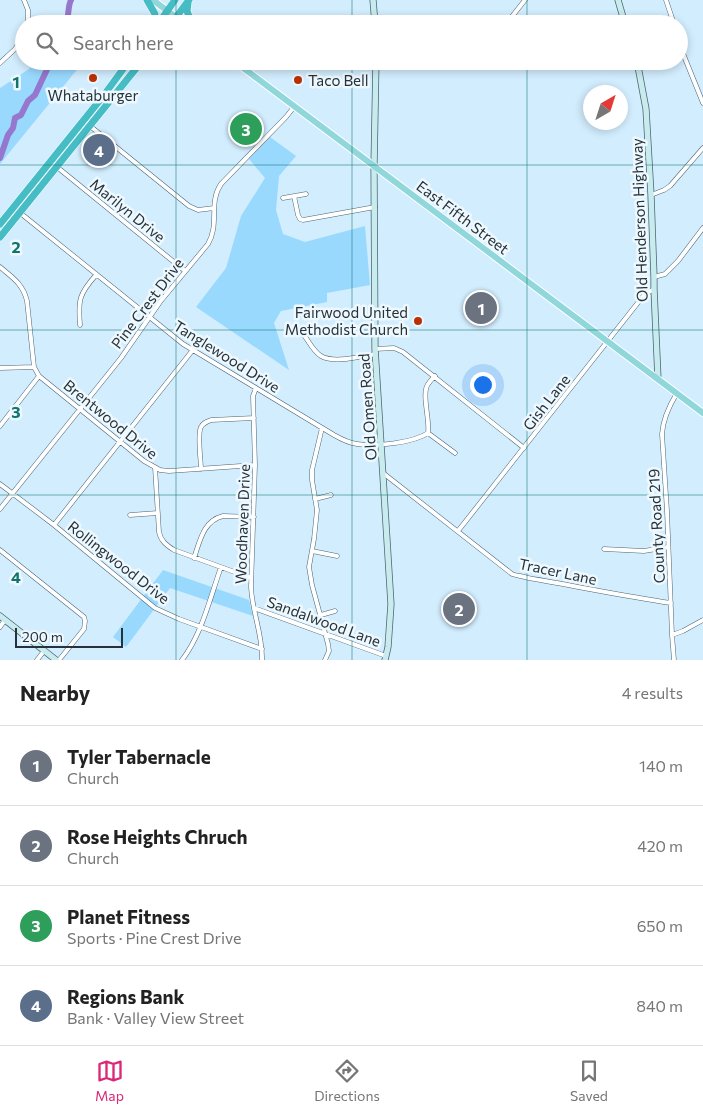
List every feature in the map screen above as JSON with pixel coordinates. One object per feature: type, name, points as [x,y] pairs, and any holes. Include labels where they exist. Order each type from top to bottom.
[{"type":"highway","points":[[147,0],[156,15]]},
{"type":"highway","points":[[164,15],[175,0]]},
{"type":"highway","points":[[178,15],[189,0]]},
{"type":"highway","points":[[189,0],[187,6],[189,15]]},
{"type":"highway","points":[[0,237],[16,210],[122,70]]},
{"type":"highway","points":[[0,224],[57,167],[135,70]]},
{"type":"highway","points":[[90,126],[87,122],[96,110],[95,106]]},
{"type":"main road","points":[[153,0],[173,15]]},
{"type":"main road","name":"East Fifth Street","points":[[246,70],[703,413]]},
{"type":"street","points":[[24,0],[28,15]]},
{"type":"street","points":[[373,0],[374,15]]},
{"type":"street","points":[[513,15],[525,0]]},
{"type":"street","points":[[618,0],[622,15]]},
{"type":"street","points":[[666,0],[671,15]]},
{"type":"street","points":[[0,62],[15,49]]},
{"type":"street","points":[[688,66],[703,103]]},
{"type":"street","name":"Old Omen Road","points":[[376,70],[374,166],[375,351],[391,604],[386,658]]},
{"type":"street","name":"Old Henderson Highway","points":[[638,70],[646,109],[658,379]]},
{"type":"street","name":"Pine Crest Drive","points":[[0,509],[120,358],[148,317],[210,240],[215,220],[216,192],[223,181],[294,107]]},
{"type":"street","points":[[90,126],[189,206],[198,210],[214,208]]},
{"type":"street","points":[[651,195],[670,186],[703,148]]},
{"type":"street","name":"Marilyn Drive","points":[[57,167],[185,271]]},
{"type":"street","points":[[282,198],[306,194]]},
{"type":"street","points":[[294,196],[298,215],[303,220],[374,207]]},
{"type":"street","name":"Tanglewood Drive","points":[[16,210],[192,351],[345,441],[357,444],[381,445],[411,440],[428,433]]},
{"type":"street","points":[[654,277],[665,274],[678,261],[703,228]]},
{"type":"street","name":"Brentwood Drive","points":[[0,267],[20,284],[26,294],[34,367],[39,376],[155,467],[158,513],[161,538],[164,543],[174,550],[251,578]]},
{"type":"street","points":[[80,325],[78,307],[82,293],[86,285],[96,275]]},
{"type":"street","name":"Gish Lane","points":[[458,531],[644,296],[654,289]]},
{"type":"street","points":[[304,335],[316,352],[331,360],[375,351],[398,349],[435,376],[524,448]]},
{"type":"street","points":[[54,525],[192,351]]},
{"type":"street","points":[[0,368],[34,367]]},
{"type":"street","points":[[0,426],[39,376]]},
{"type":"street","points":[[435,376],[426,390],[428,433],[455,453]]},
{"type":"street","name":"Woodhaven Drive","points":[[256,388],[253,396],[255,465],[251,578],[252,600],[262,649],[262,660]]},
{"type":"street","name":"County Road 219","points":[[674,660],[662,428],[667,411],[677,393]]},
{"type":"street","points":[[201,469],[199,433],[204,423],[211,420],[254,418]]},
{"type":"street","points":[[322,428],[312,470],[317,510],[309,567],[326,634],[329,651],[326,660]]},
{"type":"street","points":[[155,467],[160,470],[169,471],[255,465]]},
{"type":"street","name":"Tracer Lane","points":[[384,473],[512,574],[622,596],[671,603]]},
{"type":"street","name":"Rollingwood Drive","points":[[0,484],[54,525],[155,608],[168,615],[262,649]]},
{"type":"street","points":[[315,499],[331,495]]},
{"type":"street","points":[[130,515],[158,513]]},
{"type":"street","points":[[194,558],[205,527],[209,523],[223,516],[254,517]]},
{"type":"street","points":[[604,549],[644,551],[668,548]]},
{"type":"street","points":[[0,550],[84,617],[85,621],[84,629],[57,660],[3,618],[0,627]]},
{"type":"street","points":[[312,551],[337,556]]},
{"type":"street","points":[[182,660],[200,627],[221,567]]},
{"type":"street","name":"Sandalwood Lane","points":[[254,608],[386,658]]},
{"type":"street","points":[[320,615],[335,611]]},
{"type":"street","points":[[672,635],[703,620]]},
{"type":"street","points":[[37,660],[44,651]]},
{"type":"shaded area","points":[[27,70],[77,70],[0,164],[0,88]]},
{"type":"shaded area","points":[[270,137],[296,156],[279,176],[276,210],[283,234],[305,242],[365,226],[370,285],[327,293],[327,302],[281,311],[274,323],[289,370],[196,307],[226,268],[241,216],[265,178],[249,159]]},
{"type":"shaded area","points":[[163,570],[249,600],[253,616],[170,588],[126,647],[113,637]]},
{"type":"waterway","points":[[68,15],[71,0]]},
{"type":"waterway","points":[[0,158],[8,135],[13,128],[15,118],[21,115],[28,101],[35,95],[47,70]]},
{"type":"place","name":"Whataburger","points":[[93,78]]},
{"type":"place","name":"Taco Bell","points":[[298,80]]},
{"type":"place","name":"Planet Fitness","points":[[246,129]]},
{"type":"place","name":"Regions Bank","points":[[99,150]]},
{"type":"place","name":"Tyler Tabernacle","points":[[481,308]]},
{"type":"place","name":"Fairwood United Methodist Church","points":[[418,321]]},
{"type":"place","name":"Rose Heights Chruch","points":[[459,609]]}]
